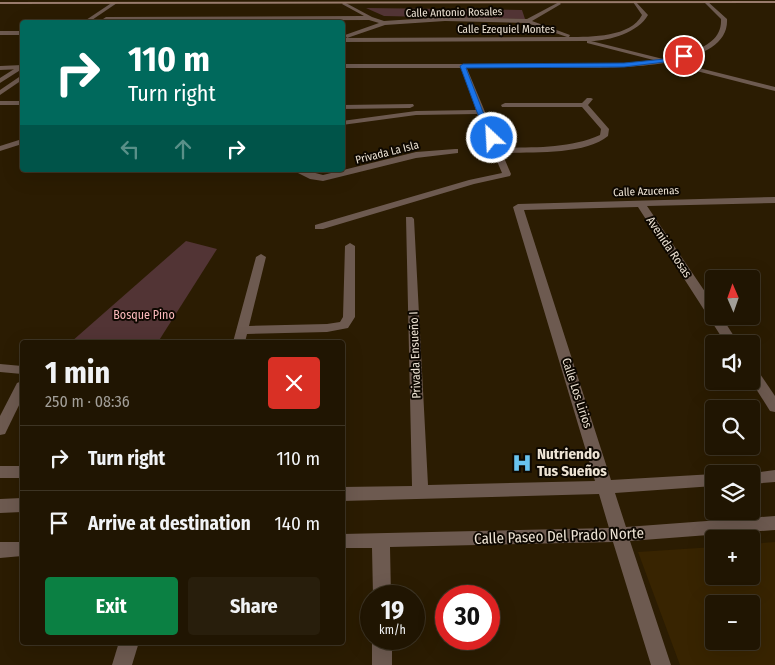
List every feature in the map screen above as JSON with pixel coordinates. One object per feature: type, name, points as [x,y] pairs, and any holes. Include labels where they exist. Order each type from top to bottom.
[{"type":"main road","points":[[0,3],[775,2]]},
{"type":"street","points":[[344,2],[370,18]]},
{"type":"street","name":"Calle Ezequiel Montes","points":[[345,39],[601,38],[636,27],[641,23],[645,15],[635,2]]},
{"type":"street","points":[[345,66],[614,65],[665,61],[712,45],[721,38],[725,31],[724,19],[705,2]]},
{"type":"street","points":[[89,20],[115,3]]},
{"type":"street","points":[[120,8],[128,3]]},
{"type":"street","points":[[528,21],[559,3]]},
{"type":"street","points":[[104,20],[113,14]]},
{"type":"street","name":"Calle Antonio Rosales","points":[[192,20],[370,18],[384,23],[445,19],[528,21]]},
{"type":"street","points":[[528,21],[577,39],[775,89]]},
{"type":"street","points":[[345,38],[384,23]]},
{"type":"street","points":[[0,33],[20,33]]},
{"type":"street","points":[[319,227],[472,182],[507,174],[463,66]]},
{"type":"street","points":[[0,68],[20,67]]},
{"type":"street","points":[[0,81],[20,68]]},
{"type":"street","points":[[0,93],[20,78]]},
{"type":"street","points":[[761,86],[775,79]]},
{"type":"street","points":[[498,151],[578,146],[596,142],[604,136],[605,129],[586,102],[505,105]]},
{"type":"street","points":[[0,104],[20,103]]},
{"type":"street","points":[[345,107],[425,110],[479,109]]},
{"type":"street","points":[[345,123],[425,110]]},
{"type":"street","points":[[0,149],[20,143]]},
{"type":"street","name":"Privada La Isla","points":[[301,172],[313,177],[323,178],[416,155],[455,151]]},
{"type":"street","name":"Calle Azucenas","points":[[518,207],[773,203]]},
{"type":"street","name":"Avenida Rosas","points":[[641,204],[705,301]]},
{"type":"street","name":"Calle Los Lirios","points":[[518,207],[661,665]]},
{"type":"street","name":"Privada Ensueño I","points":[[409,219],[420,492]]},
{"type":"street","points":[[243,330],[327,328],[344,325],[350,317],[350,246]]},
{"type":"street","points":[[240,340],[261,257]]},
{"type":"street","points":[[0,368],[20,370]]},
{"type":"street","points":[[760,384],[775,407]]},
{"type":"street","points":[[0,430],[20,390]]},
{"type":"street","points":[[0,472],[20,472]]},
{"type":"street","points":[[760,477],[775,476]]},
{"type":"street","points":[[345,494],[606,487],[705,481]]},
{"type":"street","points":[[0,506],[20,505]]},
{"type":"street","name":"Calle Paseo Del Prado Norte","points":[[345,542],[619,535],[775,523]]},
{"type":"street","points":[[381,540],[382,585]]},
{"type":"street","points":[[0,550],[20,549]]},
{"type":"street","points":[[122,665],[128,645]]},
{"type":"street","points":[[382,650],[382,665]]},
{"type":"shaded area","points":[[775,542],[775,665],[680,665],[638,552],[705,548],[705,585],[760,585],[760,543]]},
{"type":"green space","points":[[366,8],[522,10],[525,19],[384,16]]},
{"type":"green space","name":"Bosque Pino","points":[[186,241],[217,249],[159,340],[73,340]]},
{"type":"place","name":"Nutriendo Tus Sueños","points":[[522,463]]},
{"type":"route","points":[[492,138],[463,66],[624,65],[665,61],[684,56]]}]
